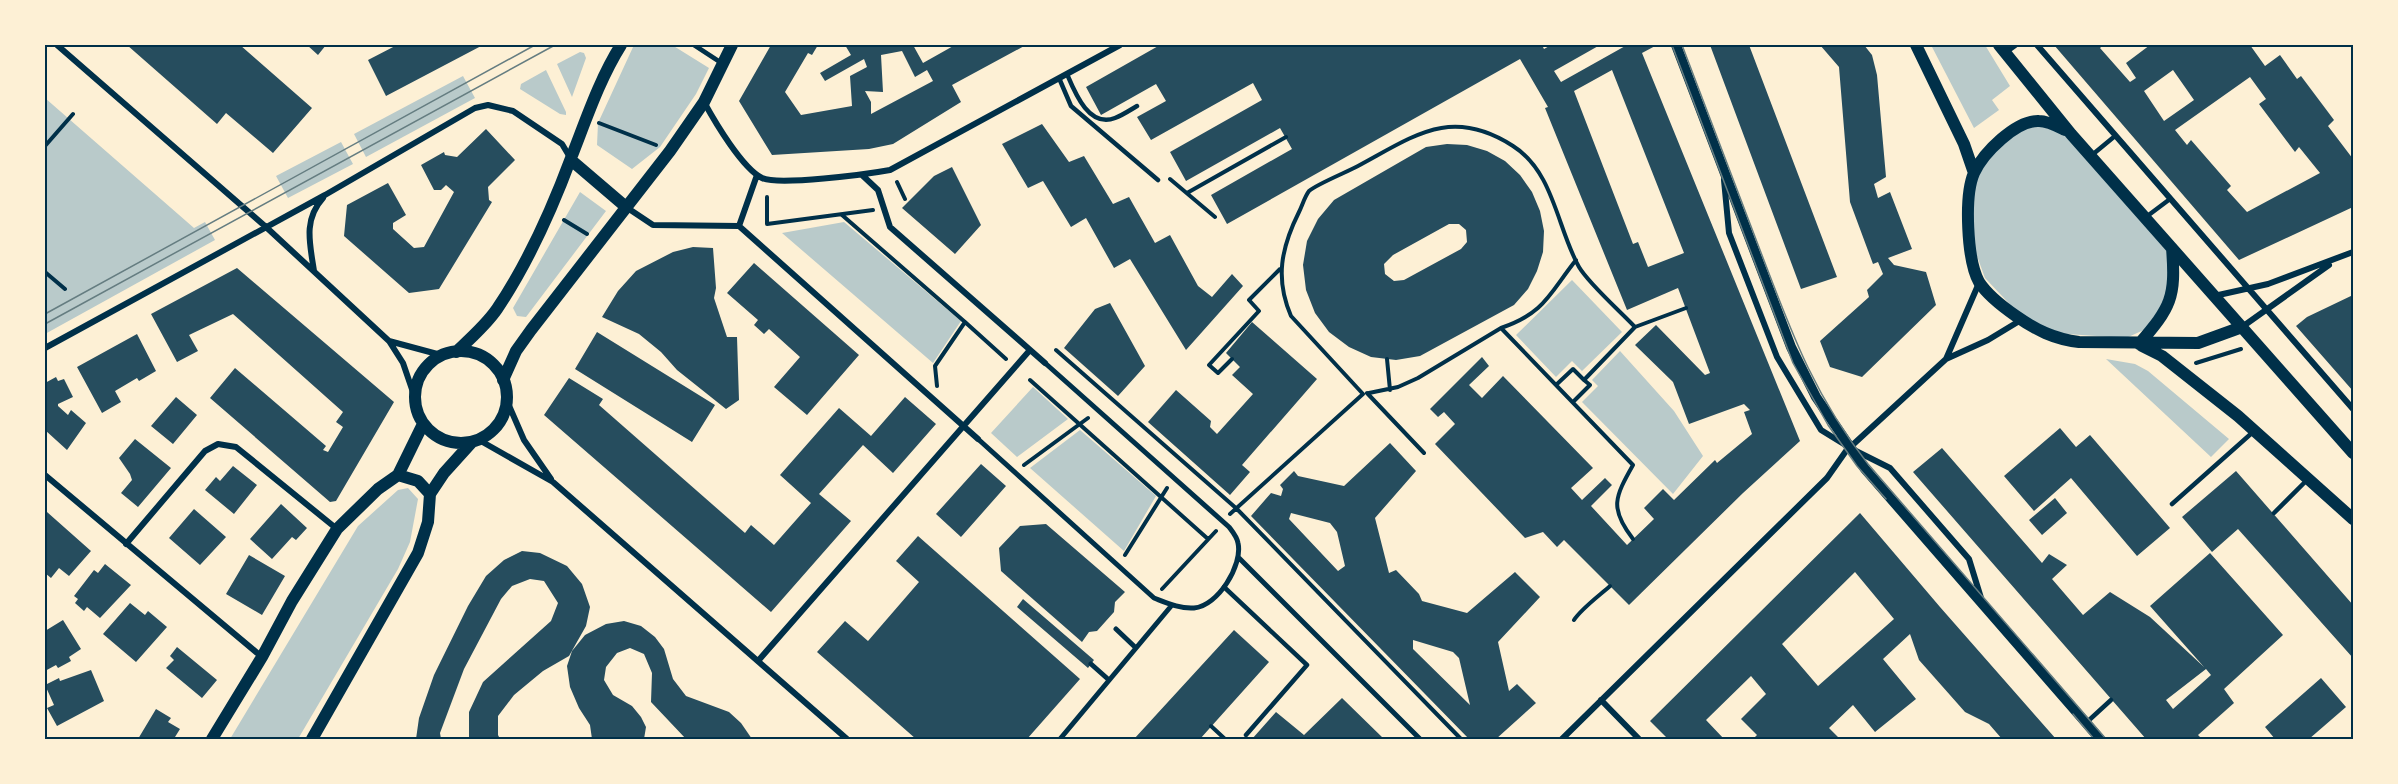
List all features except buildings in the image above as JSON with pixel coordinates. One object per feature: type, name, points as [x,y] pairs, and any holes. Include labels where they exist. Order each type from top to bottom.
[{"type":"main road","points":[[476,441],[456,443],[445,441],[435,436],[423,424],[417,413],[415,398],[420,374],[427,365],[441,356],[456,351],[481,328],[500,304],[532,246],[571,160],[586,118],[621,45]]},
{"type":"main road","points":[[503,380],[516,351],[531,330],[670,151],[704,102],[732,45]]},
{"type":"main road","points":[[1916,45],[1964,144],[1974,173],[1968,227],[1971,255],[1979,282],[1999,305],[2041,333],[2060,340],[2139,344],[2198,343],[2242,327]]},
{"type":"main road","points":[[2001,49],[2071,134],[2353,453]]},
{"type":"main road","points":[[1974,173],[1991,150],[2025,122],[2040,120],[2071,134]]},
{"type":"main road","points":[[571,160],[626,207]]},
{"type":"main road","points":[[2139,344],[2162,316],[2170,300],[2174,277],[2172,248]]},
{"type":"main road","points":[[2139,344],[2162,356],[2255,430],[2353,519]]},
{"type":"main road","points":[[312,739],[418,553],[428,522],[430,494],[444,473],[476,441],[491,432],[498,424],[507,401],[503,380],[494,366],[475,353],[456,351]]},
{"type":"main road","points":[[212,739],[262,657],[292,601],[337,529],[378,489],[398,475],[423,424]]},
{"type":"main road","points":[[398,475],[418,481],[430,494]]},
{"type":"street","points":[[57,45],[266,227],[389,341],[403,363],[415,398]]},
{"type":"street","points":[[704,102],[713,119],[747,167],[765,180],[816,179],[862,174],[890,170],[1120,45]]},
{"type":"street","points":[[1676,45],[1791,347],[1816,397],[1849,448],[2100,739]]},
{"type":"street","points":[[2001,49],[2015,45]]},
{"type":"street","points":[[2037,45],[2353,409]]},
{"type":"street","points":[[45,348],[326,195],[475,108],[488,105],[513,111],[562,144],[571,160]]},
{"type":"street","points":[[1723,171],[1729,233],[1777,357],[1821,430],[1849,448],[1890,468],[1969,559],[1984,606]]},
{"type":"street","points":[[626,207],[653,225],[739,226],[1154,598],[1172,605],[1197,608],[1215,597],[1232,578],[1239,558],[1238,542],[1229,526],[890,226],[878,190],[862,174]]},
{"type":"street","points":[[739,226],[757,175]]},
{"type":"street","points":[[314,271],[310,223],[314,208],[326,195]]},
{"type":"street","points":[[2214,296],[2249,289],[2336,260],[2353,252]]},
{"type":"street","points":[[2242,327],[2336,260]]},
{"type":"street","points":[[1946,359],[1979,282]]},
{"type":"street","points":[[1562,739],[1827,478],[1849,448],[1946,359],[1988,340],[2021,320]]},
{"type":"street","points":[[389,341],[441,356]]},
{"type":"street","points":[[758,662],[1030,350]]},
{"type":"street","points":[[507,401],[524,440],[553,482]]},
{"type":"street","points":[[476,441],[553,482],[847,739]]},
{"type":"street","points":[[126,544],[204,451],[222,444],[236,447],[337,529]]},
{"type":"street","points":[[45,475],[262,657]]},
{"type":"street","points":[[1239,558],[1420,739]]},
{"type":"street","points":[[1060,739],[1172,605]]},
{"type":"street","points":[[1116,629],[1136,648]]},
{"type":"street","points":[[1091,664],[1109,680]]},
{"type":"street","points":[[1601,700],[1639,739]]},
{"type":"lane","points":[[694,45],[723,64]]},
{"type":"lane","points":[[1067,74],[1080,102],[1092,114],[1103,120],[1114,118],[1137,106]]},
{"type":"lane","points":[[1059,78],[1071,106],[1158,180]]},
{"type":"lane","points":[[2091,156],[2115,136]]},
{"type":"lane","points":[[2146,218],[2170,199]]},
{"type":"lane","points":[[2172,504],[2255,430]]},
{"type":"lane","points":[[2274,513],[2309,478]]},
{"type":"lane","points":[[1224,587],[1307,665],[1246,735]]},
{"type":"lane","points":[[2085,723],[2112,700]]},
{"type":"path","points":[[45,146],[74,114]]},
{"type":"path","points":[[598,123],[660,147]]},
{"type":"path","points":[[1363,394],[1291,316],[1285,303],[1280,269],[1288,238],[1309,192],[1414,136],[1446,126],[1464,126],[1487,131],[1515,147],[1527,158],[1542,177],[1581,270],[1635,327]]},
{"type":"path","points":[[1187,193],[1286,137]]},
{"type":"path","points":[[897,182],[905,199]]},
{"type":"path","points":[[767,197],[767,224],[877,210]]},
{"type":"path","points":[[842,215],[1007,359]]},
{"type":"path","points":[[564,220],[588,234]]},
{"type":"path","points":[[1154,598],[1235,508],[1363,394],[1390,390],[1418,378],[1501,328],[1522,321],[1539,309],[1576,260]]},
{"type":"path","points":[[1232,359],[1218,373],[1209,365],[1259,310],[1249,300],[1280,269]]},
{"type":"path","points":[[45,272],[65,289]]},
{"type":"path","points":[[1584,380],[1635,327],[1686,308]]},
{"type":"path","points":[[937,392],[935,366],[965,322]]},
{"type":"path","points":[[1501,328],[1633,465],[1620,491],[1617,504],[1617,516],[1633,539]]},
{"type":"path","points":[[2194,364],[2247,347]]},
{"type":"path","points":[[1056,350],[1235,508],[1461,739]]},
{"type":"path","points":[[1387,359],[1390,390]]},
{"type":"path","points":[[1556,385],[1573,369],[1590,385],[1573,402]]},
{"type":"path","points":[[1030,380],[1208,539]]},
{"type":"path","points":[[1369,393],[1424,453]]},
{"type":"path","points":[[1015,472],[1099,411]]},
{"type":"path","points":[[1185,464],[1190,459]]},
{"type":"path","points":[[1118,567],[1173,477]]},
{"type":"path","points":[[1257,531],[1262,526]]},
{"type":"path","points":[[1574,620],[1579,612],[1610,586]]},
{"type":"path","points":[[1211,726],[1226,739]]},
{"type":"shaded area","points":[[634,45],[672,45],[709,68],[696,94],[660,147],[632,169],[597,145],[598,123]]},
{"type":"shaded area","points":[[1931,45],[1985,45],[2010,86],[1992,100],[1999,110],[1974,128]]},
{"type":"shaded area","points":[[580,52],[584,53],[586,58],[572,97],[557,64]]},
{"type":"shaded area","points":[[546,70],[566,115],[560,114],[520,89],[521,84]]},
{"type":"shaded area","points":[[463,76],[475,98],[366,157],[354,134]]},
{"type":"shaded area","points":[[45,98],[194,228],[205,222],[215,240],[45,334]]},
{"type":"shaded area","points":[[2034,123],[2073,138],[2166,247],[2171,267],[2166,298],[2146,329],[2126,338],[2052,333],[2019,314],[1985,278],[1973,245],[1972,219],[1975,183],[1988,158],[2008,137]]},
{"type":"shaded area","points":[[341,142],[353,164],[288,198],[276,176]]},
{"type":"shaded area","points":[[580,192],[606,211],[526,317],[517,316],[513,308]]},
{"type":"shaded area","points":[[844,222],[961,321],[933,363],[782,233]]},
{"type":"shaded area","points":[[1572,280],[1622,332],[1582,371],[1572,361],[1556,377],[1516,335]]},
{"type":"shaded area","points":[[1620,351],[1674,411],[1703,456],[1673,494],[1582,402],[1598,386],[1592,380]]},
{"type":"shaded area","points":[[2106,359],[2135,364],[2148,371],[2229,439],[2211,457]]},
{"type":"shaded area","points":[[1033,387],[1068,419],[1017,457],[991,433]]},
{"type":"shaded area","points":[[1080,430],[1156,496],[1124,551],[1030,468]]},
{"type":"shaded area","points":[[408,488],[418,499],[410,542],[398,569],[298,739],[230,739],[358,526],[398,490]]},
{"type":"tram line","points":[[45,314],[535,45]]},
{"type":"tram line","points":[[45,324],[555,45]]},
{"type":"tram line","points":[[1672,45],[1793,363],[1828,425],[1857,466],[1886,499]]},
{"type":"tram line","points":[[1682,45],[1793,335],[1832,412],[1868,464],[2106,739]]},
{"type":"tram line","points":[[2073,714],[2094,739]]}]
